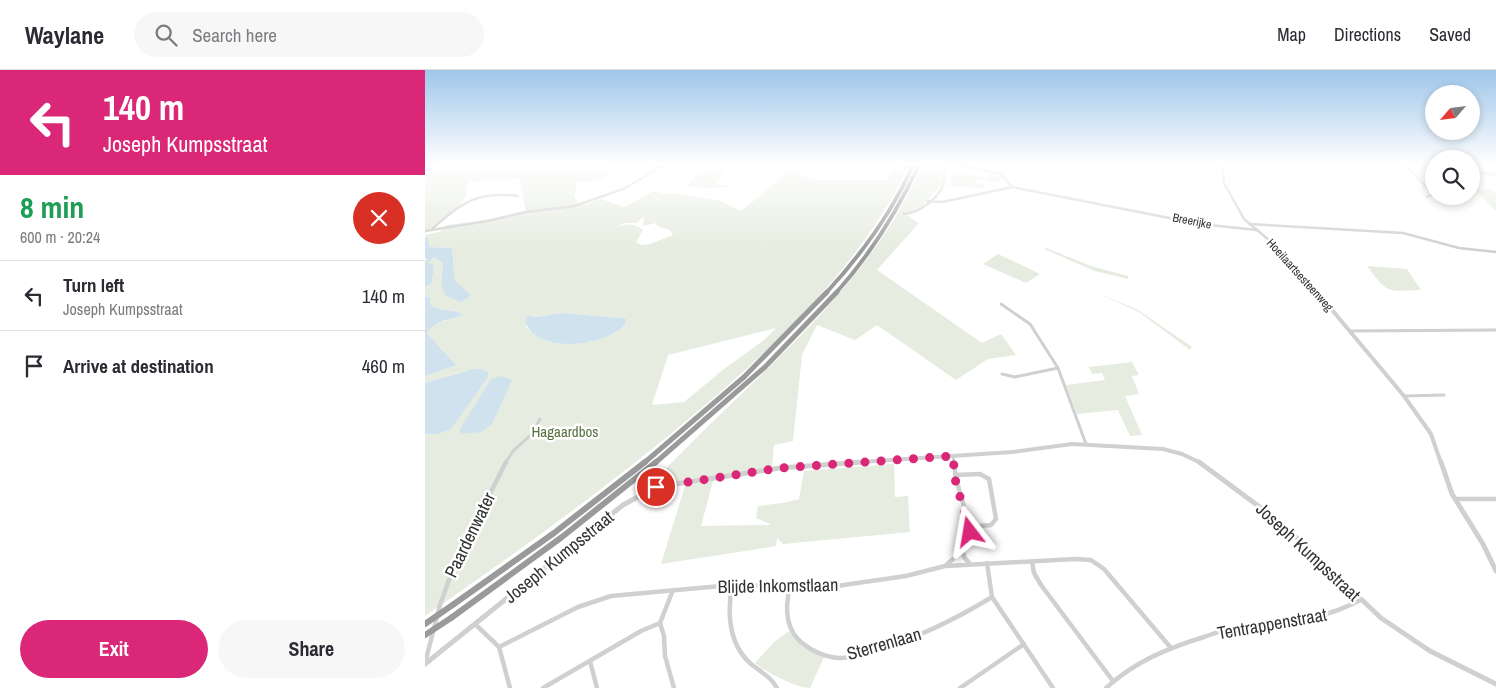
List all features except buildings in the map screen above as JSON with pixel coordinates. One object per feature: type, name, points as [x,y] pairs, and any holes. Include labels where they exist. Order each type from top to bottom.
[{"type":"highway","points":[[425,624],[607,492],[705,411],[801,321],[859,254],[898,194]]},
{"type":"highway","points":[[425,635],[542,552],[621,491],[711,415],[784,348],[831,297],[866,255],[905,194]]},
{"type":"street","points":[[425,231],[487,221],[526,212],[575,206],[611,194]]},
{"type":"street","points":[[904,214],[914,212],[934,194]]},
{"type":"street","points":[[928,201],[942,202],[981,194]]},
{"type":"street","name":"Breerijke","points":[[1048,194],[1200,224],[1257,230]]},
{"type":"street","name":"Hoeilaartsesteenweg","points":[[1229,194],[1249,224],[1276,246],[1352,333],[1404,396],[1431,434],[1455,499],[1483,544],[1496,571]]},
{"type":"street","points":[[433,229],[457,207],[471,201],[495,196],[518,196]]},
{"type":"street","points":[[1249,224],[1403,233],[1459,248],[1496,252]]},
{"type":"street","points":[[1001,304],[1033,327],[1058,368],[1086,444]]},
{"type":"street","points":[[1352,333],[1496,330]]},
{"type":"street","points":[[1002,374],[1015,377],[1058,368]]},
{"type":"street","points":[[1404,396],[1444,395]]},
{"type":"street","name":"Paardenwater","points":[[425,664],[440,605],[455,563],[490,496],[502,468],[514,450],[532,434],[540,419]]},
{"type":"street","name":"Joseph Kumpsstraat","points":[[425,664],[477,625],[623,505],[650,489],[682,482],[774,469],[1012,452],[1086,444],[1163,449],[1182,454],[1199,462],[1280,522],[1360,600],[1393,627],[1431,651],[1496,684]]},
{"type":"street","points":[[953,456],[955,475],[970,528],[991,525],[996,519],[989,479],[980,474],[955,475]]},
{"type":"street","points":[[1455,499],[1496,499]]},
{"type":"street","name":"Blijde Inkomstlaan","points":[[499,647],[578,606],[611,596],[732,585],[777,584],[790,587],[823,588],[906,576],[945,566],[962,551],[970,528]]},
{"type":"street","points":[[962,551],[970,564]]},
{"type":"street","points":[[945,566],[1084,559],[1098,564],[1171,648]]},
{"type":"street","points":[[1032,562],[1034,573],[1041,585],[1113,681]]},
{"type":"street","points":[[987,563],[992,597],[1053,688]]},
{"type":"street","points":[[732,585],[728,609],[731,633],[736,645],[750,664],[772,678],[777,688]]},
{"type":"street","name":"Sterrenlaan","points":[[790,587],[786,614],[793,633],[812,650],[842,658],[856,656],[900,643],[928,632],[992,597]]},
{"type":"street","points":[[673,590],[660,623],[664,636],[665,656],[674,688]]},
{"type":"street","name":"Tentrappenstraat","points":[[1106,688],[1147,657],[1171,648],[1231,628],[1321,618],[1341,611],[1360,600]]},
{"type":"street","points":[[543,688],[641,631],[660,623]]},
{"type":"street","points":[[477,625],[499,647],[510,688]]},
{"type":"street","points":[[960,688],[1024,644]]},
{"type":"street","points":[[590,661],[597,688]]},
{"type":"green space","name":"Hagaardbos","points":[[425,194],[467,194],[456,210],[425,233]]},
{"type":"green space","name":"Hagaardbos","points":[[522,194],[574,194],[579,204],[584,205],[601,199],[624,207],[649,194],[678,194],[720,201],[741,211],[762,194],[893,194],[864,240],[838,275],[809,308],[745,370],[679,427],[586,500],[425,616],[425,434],[437,434],[481,369],[474,369],[425,383],[425,376],[455,365],[426,334],[437,324],[462,316],[459,313],[434,307],[430,304],[430,297],[425,297],[425,287],[432,283],[434,265],[427,264],[434,257],[443,263],[441,284],[455,281],[452,248],[430,247],[425,235],[439,232],[447,225],[495,219],[526,211]],"holes":[[[644,215],[643,226],[656,223],[657,226],[670,230],[673,235],[650,244],[641,245],[636,242],[643,230],[637,226],[617,226],[625,223],[637,223]],[[560,313],[621,318],[599,339],[589,342],[550,342],[534,334],[526,327],[531,315],[537,317]],[[776,328],[764,340],[724,369],[684,402],[652,405],[668,355]]]},
{"type":"green space","points":[[908,194],[933,194],[922,206],[905,214],[919,223],[877,270],[982,343],[1001,334],[1016,355],[988,359],[956,380],[877,325],[855,340],[817,325],[802,355],[793,441],[774,445],[772,467],[659,485],[659,476],[805,331],[839,293],[871,253],[899,211]]},
{"type":"green space","points":[[1480,194],[1496,194],[1496,211]]},
{"type":"green space","points":[[1046,248],[1091,266],[1128,276],[1128,279],[1095,271],[1044,249]]},
{"type":"green space","points":[[998,254],[1040,274],[1026,283],[983,264]]},
{"type":"green space","points":[[1367,266],[1407,269],[1421,290],[1401,291],[1389,289],[1380,282]]},
{"type":"green space","points":[[1097,293],[1138,310],[1192,347],[1190,350],[1139,312]]},
{"type":"green space","points":[[1132,362],[1139,375],[1132,376],[1139,394],[1125,396],[1142,435],[1130,436],[1118,410],[1077,414],[1066,385],[1105,380],[1102,373],[1092,374],[1089,367]]},
{"type":"green space","points":[[894,464],[895,497],[908,496],[910,532],[783,544],[777,538],[776,546],[661,564],[685,486],[713,481],[701,526],[772,525],[756,518],[758,506],[799,499],[804,471]]},
{"type":"green space","points":[[789,631],[803,647],[824,657],[810,688],[781,679],[755,663],[773,643]]},
{"type":"water","points":[[427,237],[430,247],[452,248],[455,281],[471,295],[461,302],[445,295],[441,284],[443,263],[434,257],[428,263],[434,265],[432,283],[425,287],[425,261],[428,259],[425,259],[425,238]]},
{"type":"water","points":[[425,297],[430,297],[430,304],[434,307],[459,313],[463,316],[437,323],[429,330],[427,334],[456,365],[425,376]]},
{"type":"water","points":[[560,313],[626,319],[625,324],[616,332],[603,338],[571,344],[555,343],[541,339],[531,331],[525,320],[528,315],[537,317]]},
{"type":"water","points":[[473,369],[481,369],[488,372],[488,377],[451,429],[437,434],[425,434],[425,383]]},
{"type":"water","points":[[501,376],[512,380],[492,424],[481,432],[461,434],[460,429],[491,379]]},
{"type":"route","points":[[656,487],[780,468],[953,456],[955,479],[970,532]]}]
